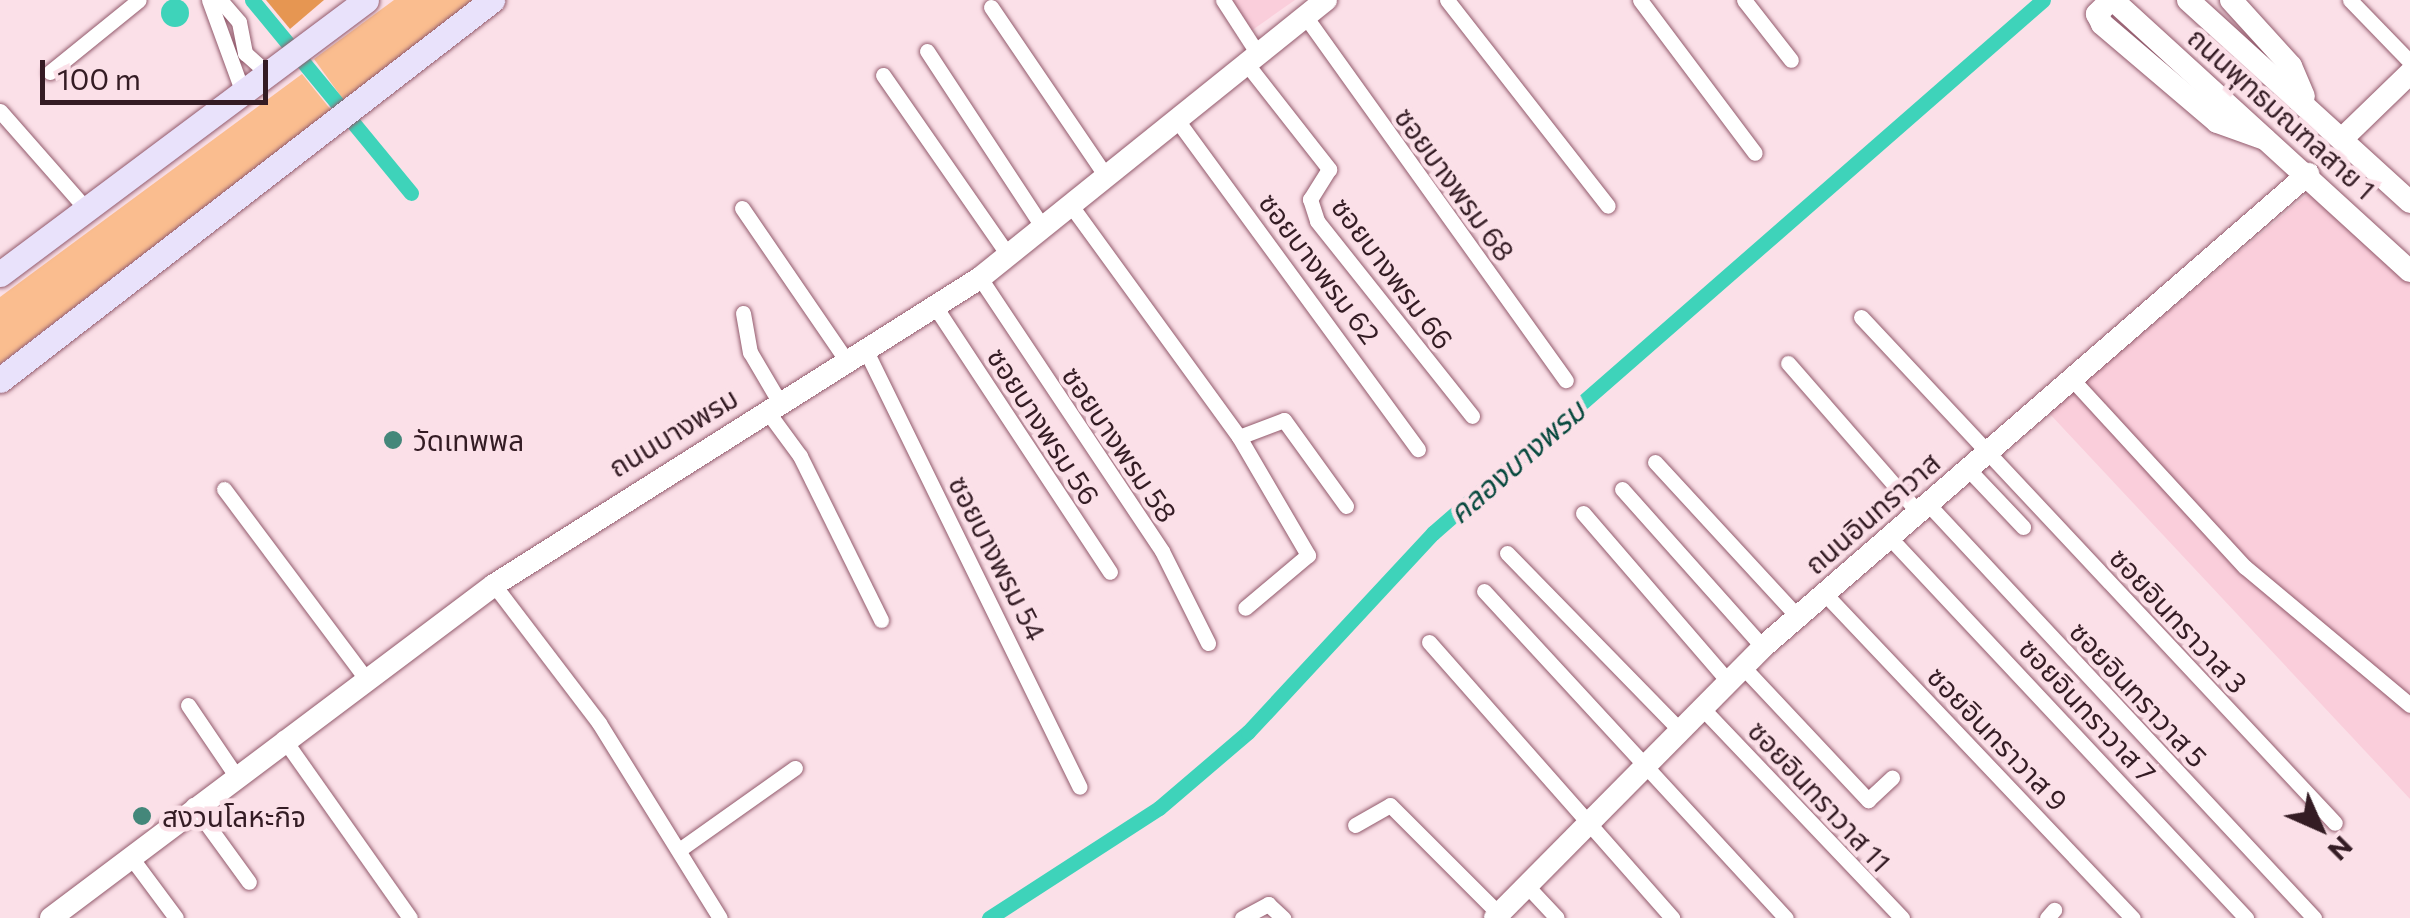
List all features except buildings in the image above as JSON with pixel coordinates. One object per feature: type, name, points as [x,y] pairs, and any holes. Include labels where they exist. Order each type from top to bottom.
[{"type":"main road","points":[[4,262],[86,209],[366,0]]},
{"type":"main road","points":[[0,380],[492,0]]},
{"type":"street","points":[[50,72],[139,0]]},
{"type":"street","points":[[209,0],[243,93]]},
{"type":"street","points":[[220,0],[239,22],[244,53],[268,74]]},
{"type":"street","points":[[1223,0],[1248,62],[1315,166]]},
{"type":"street","name":"ถนนบางพรม","points":[[60,915],[234,773],[494,584],[980,278],[1326,0]]},
{"type":"street","points":[[1447,0],[1608,206]]},
{"type":"street","points":[[1640,0],[1755,153]]},
{"type":"street","points":[[1744,0],[1791,60]]},
{"type":"street","points":[[2112,0],[2097,14],[2115,36],[2217,122],[2268,140]]},
{"type":"street","name":"ถนนพุทธมณฑลสาย 1","points":[[2112,0],[2308,174],[2410,272]]},
{"type":"street","name":"ถนนพุทธมณฑลสาย 1","points":[[2188,0],[2308,104],[2410,202]]},
{"type":"street","points":[[2232,0],[2290,66],[2308,104]]},
{"type":"street","points":[[2350,0],[2410,62]]},
{"type":"street","points":[[992,7],[1107,178]]},
{"type":"street","name":"ซอยบางพรม 68","points":[[1306,16],[1566,380]]},
{"type":"street","points":[[927,50],[1044,229]]},
{"type":"street","name":"ซอยบางพรม 66","points":[[1248,62],[1329,169],[1310,199],[1317,221],[1472,416]]},
{"type":"street","points":[[2344,137],[2410,73]]},
{"type":"street","points":[[884,75],[1010,256]]},
{"type":"street","points":[[0,111],[86,209]]},
{"type":"street","name":"ซอยบางพรม 62","points":[[1177,120],[1418,449]]},
{"type":"street","name":"ถนนอินทราวาส","points":[[1496,916],[1763,647],[2308,174]]},
{"type":"street","points":[[1072,207],[1239,437],[1308,555],[1245,608]]},
{"type":"street","name":"ซอยบางพรม 54","points":[[742,208],[858,358],[1080,787]]},
{"type":"street","name":"ซอยบางพรม 58","points":[[980,278],[1162,551],[1208,644]]},
{"type":"street","name":"ซอยบางพรม 56","points":[[936,308],[1110,572]]},
{"type":"street","points":[[744,313],[750,352],[774,407],[881,620]]},
{"type":"street","name":"ซอยอินทราวาส 3","points":[[1861,317],[2335,823]]},
{"type":"street","name":"ซอยอินทราวาส 5","points":[[1788,364],[2314,918]]},
{"type":"street","points":[[2070,377],[2257,579],[2410,704]]},
{"type":"street","points":[[1239,437],[1284,420],[1346,506]]},
{"type":"street","points":[[1655,462],[1798,618]]},
{"type":"street","points":[[1968,468],[2023,527]]},
{"type":"street","points":[[224,489],[364,676]]},
{"type":"street","points":[[1622,490],[1763,647]]},
{"type":"street","points":[[1583,513],[1736,674],[1868,800],[1892,778]]},
{"type":"street","name":"ซอยอินทราวาส 7","points":[[1890,538],[2238,915]]},
{"type":"street","points":[[1507,552],[1680,730]]},
{"type":"street","points":[[494,584],[678,850],[720,918]]},
{"type":"street","points":[[1484,592],[1786,918]]},
{"type":"street","name":"ซอยอินทราวาส 9","points":[[1825,594],[2134,918]]},
{"type":"street","points":[[1429,642],[1586,829],[1672,918]]},
{"type":"street","points":[[188,706],[234,773]]},
{"type":"street","name":"ซอยอินทราวาส 11","points":[[1702,708],[1902,918]]},
{"type":"street","points":[[283,738],[410,918]]},
{"type":"street","points":[[678,850],[795,768]]},
{"type":"street","points":[[1354,825],[1390,804],[1496,916]]},
{"type":"street","points":[[193,806],[249,882]]},
{"type":"street","points":[[130,856],[176,918]]},
{"type":"street","points":[[1528,886],[1557,918]]},
{"type":"street","points":[[1242,918],[1268,904],[1284,918]]},
{"type":"shaded area","points":[[175,-1],[185,3],[189,13],[185,23],[175,27],[165,23],[161,13],[165,3]]},
{"type":"shaded area","points":[[266,0],[324,0],[290,29]]},
{"type":"shaded area","points":[[394,0],[477,0],[345,102],[314,59]]},
{"type":"shaded area","points":[[1230,0],[1295,0],[1251,31]]},
{"type":"shaded area","points":[[302,74],[331,110],[0,364],[0,297]]},
{"type":"shaded area","points":[[2313,190],[2410,283],[2410,799],[2048,412]]},
{"type":"waterway","points":[[252,0],[411,193]]},
{"type":"waterway","name":"คลองบางพรม","points":[[989,918],[1159,808],[1248,732],[1433,533],[2043,0]]},
{"type":"place","name":"วัดเทพพล","points":[[393,440]]},
{"type":"place","name":"สงวนโลหะกิจ","points":[[142,816]]}]
